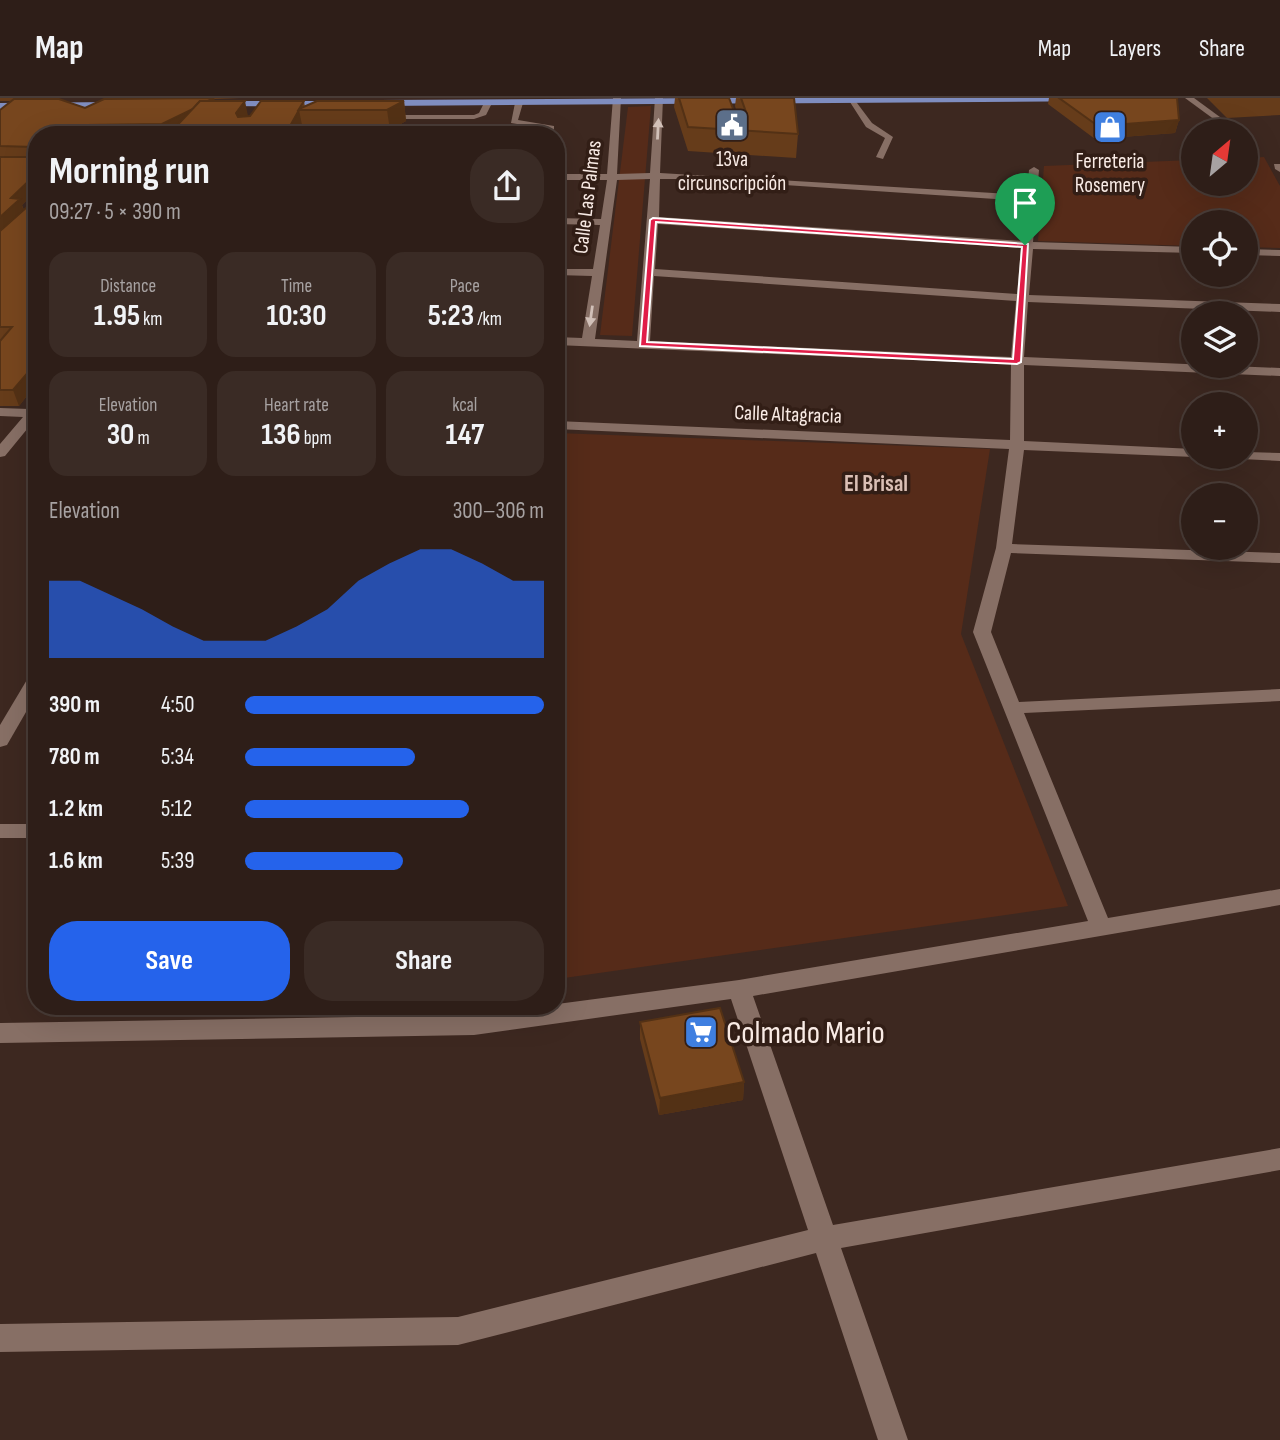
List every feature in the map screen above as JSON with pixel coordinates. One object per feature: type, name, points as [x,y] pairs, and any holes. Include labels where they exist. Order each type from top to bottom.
[{"type":"main road","points":[[373,103],[1112,98]]},
{"type":"main road","points":[[216,104],[347,104]]},
{"type":"main road","points":[[0,106],[124,105]]},
{"type":"street","name":"Calle Las Palmas","points":[[588,341],[612,178],[617,100]]},
{"type":"street","points":[[643,344],[660,100]]},
{"type":"street","points":[[261,116],[269,104]]},
{"type":"street","points":[[0,119],[18,106]]},
{"type":"street","points":[[1034,170],[1029,198],[1017,362],[1017,445],[1004,548],[982,632],[1015,708],[1101,927]]},
{"type":"street","points":[[565,177],[656,175],[1029,198]]},
{"type":"street","points":[[653,220],[1025,245],[1181,250]]},
{"type":"street","points":[[565,221],[605,222]]},
{"type":"street","points":[[1258,252],[1280,253]]},
{"type":"street","points":[[565,272],[597,273]]},
{"type":"street","points":[[649,272],[1022,298],[1280,308]]},
{"type":"street","points":[[565,341],[1280,372]]},
{"type":"street","points":[[0,412],[28,411]]},
{"type":"street","points":[[0,453],[28,419]]},
{"type":"street","name":"Calle Altagracia","points":[[565,425],[1017,445]]},
{"type":"street","points":[[1017,445],[1181,452]]},
{"type":"street","points":[[1258,456],[1280,457]]},
{"type":"street","points":[[1004,548],[1280,558]]},
{"type":"street","points":[[0,741],[28,693]]},
{"type":"street","points":[[1015,708],[1280,695]]},
{"type":"street","points":[[0,831],[28,831]]},
{"type":"street","points":[[565,1007],[739,989],[1280,897]]},
{"type":"street","points":[[739,989],[893,1440]]},
{"type":"street","points":[[0,1033],[472,1016]]},
{"type":"street","points":[[0,1338],[458,1331],[823,1240],[1280,1159]]},
{"type":"lane","points":[[1189,98],[1218,119]]},
{"type":"lane","points":[[851,101],[869,125],[889,137],[880,157]]},
{"type":"lane","points":[[727,102],[731,113]]},
{"type":"lane","points":[[381,117],[474,117],[482,115],[488,103]]},
{"type":"lane","points":[[519,103],[514,121],[540,126]]},
{"type":"shaded area","points":[[651,106],[632,336],[600,335],[628,107]]},
{"type":"shaded area","points":[[1258,157],[1264,157],[1280,186],[1280,248],[1258,247],[1258,210],[1181,210],[1181,246],[1038,241],[1044,166],[1181,160],[1181,196],[1258,196]]},
{"type":"shaded area","points":[[565,433],[990,449],[961,634],[1068,906],[565,978]]},
{"type":"building","points":[[214,98],[200,101],[193,109],[162,124],[28,126],[28,147],[0,146],[0,110],[14,99],[59,99],[85,108],[104,99]]},
{"type":"building","points":[[679,98],[729,98],[735,114],[743,118],[747,115],[741,98],[794,98],[798,134],[688,127]]},
{"type":"building","points":[[1059,98],[1177,98],[1179,120],[1098,126]]},
{"type":"building","points":[[200,101],[245,101],[236,113],[238,117],[250,116],[261,101],[304,101],[299,109],[317,101],[404,101],[387,110],[299,110],[290,126],[176,126]]},
{"type":"building","points":[[0,157],[28,157],[28,182],[11,198],[20,199],[0,217]]},
{"type":"building","points":[[28,206],[28,372],[13,390],[0,390],[0,341],[12,327],[0,327],[0,231]]},
{"type":"building","points":[[720,1008],[744,1082],[660,1098],[640,1022]]},
{"type":"place","name":"13va circunscripción","points":[[732,125]]},
{"type":"place","name":"Ferreteria Rosemery","points":[[1110,127]]},
{"type":"place","name":"Colmado Mario","points":[[701,1032]]},
{"type":"district","name":"El Brisal","points":[[876,483]]},
{"type":"route","points":[[653,220],[1025,245],[1017,362],[643,344],[653,220]]}]
